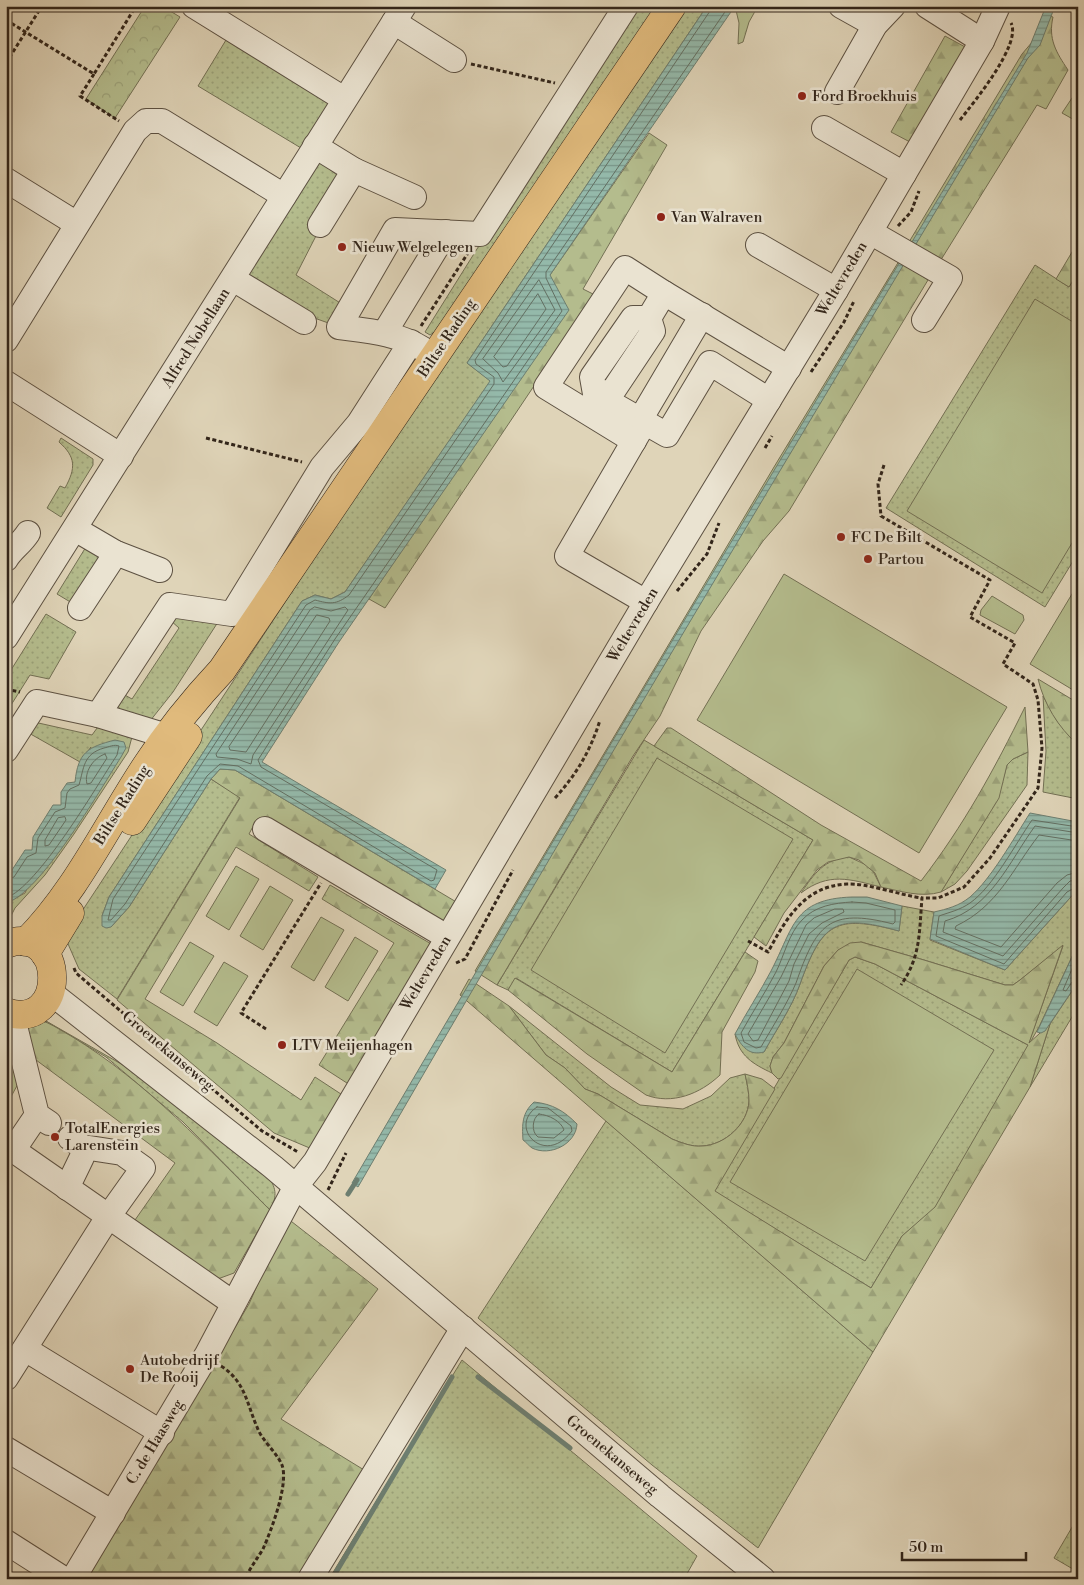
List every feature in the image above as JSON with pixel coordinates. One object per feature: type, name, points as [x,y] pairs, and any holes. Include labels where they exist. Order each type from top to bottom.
[{"type":"main road","name":"Biltse Rading","points":[[26,947],[67,891],[146,765],[176,738],[191,704],[222,670],[672,6]]},
{"type":"main road","points":[[9,1013],[33,1011],[47,999],[54,972],[26,947]]},
{"type":"street","points":[[435,356],[411,342],[385,332],[339,327],[395,230],[480,234],[626,6]]},
{"type":"street","points":[[841,6],[874,25]]},
{"type":"street","points":[[837,92],[874,25],[893,6]]},
{"type":"street","points":[[927,6],[982,41]]},
{"type":"street","name":"Weltevreden","points":[[284,1209],[296,1186],[315,1162],[646,602],[836,290],[982,41],[998,6]]},
{"type":"street","points":[[207,10],[344,99]]},
{"type":"street","name":"Alfred Nobellaan","points":[[7,633],[75,529],[399,14],[454,60]]},
{"type":"street","points":[[6,340],[135,131],[146,121],[162,121],[284,196]]},
{"type":"street","points":[[824,128],[904,174]]},
{"type":"street","points":[[315,146],[354,170],[414,197]]},
{"type":"street","points":[[320,225],[354,170]]},
{"type":"street","points":[[6,180],[77,224]]},
{"type":"street","points":[[385,332],[446,232]]},
{"type":"street","points":[[870,232],[950,278],[924,320]]},
{"type":"street","points":[[758,245],[836,290]]},
{"type":"street","points":[[710,363],[667,435],[639,428],[546,387],[625,268],[789,368]]},
{"type":"street","points":[[233,279],[304,322]]},
{"type":"street","points":[[639,428],[595,394],[592,377],[633,318],[648,318],[664,292]]},
{"type":"street","points":[[646,602],[567,556],[702,315]]},
{"type":"street","points":[[98,715],[170,605],[232,614],[322,467],[359,423],[411,342]]},
{"type":"street","points":[[683,347],[769,400]]},
{"type":"street","points":[[6,382],[121,456]]},
{"type":"street","points":[[75,529],[116,553],[160,570]]},
{"type":"street","points":[[6,559],[11,551],[19,547],[28,533]]},
{"type":"street","points":[[80,608],[116,553]]},
{"type":"street","points":[[6,750],[37,702],[98,715],[176,738]]},
{"type":"street","points":[[264,829],[447,937]]},
{"type":"street","name":"Groenekanseweg","points":[[47,999],[139,1064],[296,1186],[660,1496],[763,1579]]},
{"type":"street","points":[[9,1013],[43,1119],[10,1147],[233,1304]]},
{"type":"street","points":[[6,1378],[108,1217],[143,1168],[122,1153],[76,1142],[82,1157],[67,1188]]},
{"type":"street","name":"C. de Haasweg","points":[[73,1579],[162,1433],[206,1356],[284,1209]]},
{"type":"street","points":[[310,1579],[463,1328]]},
{"type":"street","points":[[25,1349],[162,1433]]},
{"type":"street","points":[[6,1450],[113,1513]]},
{"type":"street","points":[[6,1542],[64,1579]]},
{"type":"path","points":[[6,62],[42,6]]},
{"type":"path","points":[[135,131],[80,96],[136,6]]},
{"type":"path","points":[[6,20],[94,74]]},
{"type":"path","points":[[454,60],[573,86]]},
{"type":"path","points":[[411,342],[480,234]]},
{"type":"path","points":[[206,438],[322,467]]},
{"type":"path","points":[[748,941],[768,952],[789,915],[805,898],[826,887],[848,883],[922,898],[938,898],[964,887],[990,858],[1038,788],[1042,748],[1038,700],[1033,684],[1003,664],[1015,643],[970,617],[990,580],[881,516],[878,484],[884,464]]},
{"type":"path","points":[[266,1029],[241,1013],[330,868]]},
{"type":"path","points":[[901,985],[910,971],[917,954],[922,898]]},
{"type":"path","name":"Groenekanseweg","points":[[72,964],[76,973],[262,1131],[315,1162],[325,1171],[331,1181]]},
{"type":"path","points":[[206,1356],[230,1372],[249,1399],[257,1429],[274,1449],[283,1467],[283,1486],[272,1524],[262,1550],[245,1579]]},
{"type":"green space","points":[[145,6],[162,6],[180,17],[115,118],[86,99]]},
{"type":"green space","points":[[640,6],[658,6],[438,330],[430,335],[425,332],[574,94],[613,49]]},
{"type":"green space","points":[[683,6],[707,6],[467,363],[491,381],[345,592],[331,599],[315,595],[302,601],[109,897],[102,916],[111,927],[129,907],[211,779],[240,797],[117,999],[79,969],[65,937],[485,298]]},
{"type":"green space","points":[[735,6],[758,6],[749,22],[743,42],[738,44],[739,23]]},
{"type":"green space","points":[[1045,15],[1053,17],[1052,39],[1068,70],[1046,109],[1037,105],[939,263],[909,242],[1022,54],[1033,41]]},
{"type":"green space","points":[[945,36],[967,48],[910,142],[891,132]]},
{"type":"green space","points":[[226,40],[329,103],[301,148],[198,86]]},
{"type":"green space","points":[[1078,89],[1078,122],[1062,113]]},
{"type":"green space","points":[[649,133],[667,145],[583,289],[595,295],[385,608],[369,599],[402,550],[550,275]]},
{"type":"green space","points":[[319,161],[337,175],[307,225],[318,232],[296,275],[345,306],[334,325],[303,314],[244,280]]},
{"type":"green space","points":[[1078,242],[1078,272],[1069,287],[1056,279]]},
{"type":"green space","points":[[899,261],[928,280],[789,511],[763,541],[701,631],[660,716],[633,756],[497,985],[475,971],[774,467]]},
{"type":"green space","points":[[1035,265],[1069,287],[1078,272],[1078,288],[1075,292],[1078,294],[1078,553],[1045,607],[886,508]]},
{"type":"green space","points":[[1035,299],[1078,325],[1078,533],[1042,593],[907,511]]},
{"type":"green space","points":[[61,438],[93,459],[93,465],[61,517],[47,508],[60,486],[65,488],[72,469],[69,453],[59,442]]},
{"type":"green space","points":[[89,542],[106,554],[77,606],[57,594]]},
{"type":"green space","points":[[784,574],[1007,707],[919,853],[697,720]]},
{"type":"green space","points":[[1078,584],[1078,693],[1030,664]]},
{"type":"green space","points":[[992,596],[1023,615],[1024,620],[1015,634],[980,615],[981,610]]},
{"type":"green space","points":[[179,612],[218,622],[173,692],[150,721],[121,714],[118,705],[123,694],[132,699],[179,628],[170,620]]},
{"type":"green space","points":[[46,614],[76,632],[49,679],[30,675],[6,713],[6,678]]},
{"type":"green space","points":[[1038,679],[1078,703],[1078,745],[1064,731],[1053,715]]},
{"type":"green space","points":[[1043,696],[1057,721],[1078,745],[1078,799],[1043,792],[1046,751]]},
{"type":"green space","points":[[1025,707],[1028,752],[1013,759],[1007,765],[999,798],[941,892],[918,894],[881,887],[875,873],[859,860],[849,857],[828,862],[817,870],[784,913],[766,946],[754,937],[813,840],[654,746],[667,728],[671,728],[821,825],[921,881],[978,797]]},
{"type":"green space","points":[[34,722],[92,735],[100,724],[133,733],[128,752],[74,834],[45,875],[15,908],[10,918],[6,919],[6,903],[25,893],[91,747],[80,762],[27,732]]},
{"type":"green space","points":[[644,740],[813,840],[672,1072],[516,978],[508,990],[497,985]]},
{"type":"green space","points":[[1028,752],[1027,785],[967,871],[955,884],[941,892],[998,798],[1007,765],[1013,759]]},
{"type":"green space","points":[[657,758],[793,839],[665,1053],[531,970]]},
{"type":"green space","points":[[220,769],[235,770],[458,903],[441,929],[257,819],[249,834],[318,877],[309,891],[236,847],[145,999],[217,1043],[301,1100],[315,1077],[344,1096],[312,1149],[274,1133],[117,1000],[240,798],[211,779]]},
{"type":"green space","points":[[849,857],[871,867],[881,887],[840,879],[821,882],[801,893],[815,874],[826,864],[840,858]]},
{"type":"green space","points":[[236,866],[259,879],[229,930],[206,916]]},
{"type":"green space","points":[[330,885],[433,945],[350,1085],[319,1065],[394,943],[322,899]]},
{"type":"green space","points":[[270,886],[293,900],[263,950],[240,936]]},
{"type":"green space","points":[[1078,889],[1078,944],[1039,1027],[935,1208],[902,1236],[871,1288],[714,1191],[849,960],[855,957],[875,964],[1028,1045],[1063,946],[1013,985],[1005,985],[861,942],[838,950],[824,966],[784,1043],[773,1057],[770,1066],[772,1073],[743,1054],[735,1034],[764,1052],[797,993],[808,964],[824,936],[834,928],[845,924],[877,926],[899,931],[902,906],[934,912],[930,940],[1005,970]]},
{"type":"green space","points":[[321,917],[344,930],[314,981],[291,967]]},
{"type":"green space","points":[[355,937],[378,951],[348,1001],[325,987]]},
{"type":"green space","points":[[190,942],[214,956],[183,1006],[160,992]]},
{"type":"green space","points":[[861,942],[1005,985],[1013,985],[1063,945],[1029,1043],[1050,1024],[1030,1087],[873,1352],[460,995],[469,979],[509,1006],[546,1055],[565,1068],[585,1089],[598,1094],[672,1139],[687,1144],[698,1146],[711,1145],[734,1132],[748,1109],[749,1098],[745,1074],[762,1079],[775,1089],[715,1191],[871,1288],[902,1236],[935,1207],[1028,1045],[875,964],[855,957],[849,960],[781,1078],[778,1079],[772,1073],[770,1066],[773,1057],[784,1043],[824,966],[838,950],[850,943]]},
{"type":"green space","points":[[745,952],[758,961],[755,972],[722,1032],[720,1075],[704,1088],[676,1098],[656,1098],[646,1095],[587,1054],[508,990],[515,978],[672,1072]]},
{"type":"green space","points":[[224,962],[248,976],[217,1026],[194,1012]]},
{"type":"green space","points":[[857,969],[994,1050],[865,1261],[730,1182]]},
{"type":"green space","points":[[1078,982],[1078,1007],[1030,1087],[1050,1024]]},
{"type":"green space","points":[[509,1006],[611,1087],[640,1105],[683,1109],[711,1096],[730,1078],[745,1074],[749,1101],[744,1118],[734,1132],[711,1145],[694,1146],[672,1139],[598,1094],[585,1089],[565,1068],[546,1055]]},
{"type":"green space","points":[[22,1017],[36,1019],[53,1026],[99,1054],[125,1074],[175,1117],[270,1210],[234,1273],[215,1280],[135,1220],[175,1163],[32,1057]]},
{"type":"green space","points":[[39,1017],[123,1065],[267,1174],[275,1192],[270,1210],[183,1122],[106,1057]]},
{"type":"green space","points":[[6,1018],[19,1082],[6,1106]]},
{"type":"green space","points":[[606,1121],[873,1352],[758,1548],[652,1465],[478,1318]]},
{"type":"green space","points":[[287,1218],[378,1289],[281,1419],[369,1473],[304,1579],[85,1579],[249,1304]]},
{"type":"green space","points":[[462,1360],[697,1556],[684,1579],[329,1579]]},
{"type":"green space","points":[[1078,1517],[1078,1572],[1054,1558]]},
{"type":"water","points":[[707,6],[735,6],[550,275],[569,310],[339,642],[262,762],[446,870],[435,889],[235,770],[220,769],[211,779],[129,907],[111,927],[106,928],[102,926],[102,916],[109,897],[302,601],[315,595],[331,599],[345,592],[490,381],[467,363]]},
{"type":"water","points":[[1046,6],[1055,6],[1040,45],[1028,58],[774,480],[523,903],[358,1187],[352,1183],[519,899],[771,475],[1027,53]]},
{"type":"water","points":[[115,740],[124,742],[126,748],[68,839],[52,862],[35,881],[20,895],[6,903],[6,875],[10,873],[25,850],[32,850],[33,837],[53,805],[61,805],[61,792],[67,783],[75,782],[76,772],[82,757],[91,748]]},
{"type":"water","points":[[1030,813],[1078,822],[1078,889],[1005,970],[930,939],[934,912],[962,903],[978,889],[1002,858]]},
{"type":"water","points":[[852,897],[867,897],[902,906],[899,931],[860,923],[845,924],[834,928],[824,936],[816,947],[797,993],[764,1052],[754,1053],[746,1049],[735,1034],[767,979],[798,918],[818,903]]},
{"type":"water","points":[[1078,944],[1078,982],[1045,1031],[1037,1032]]},
{"type":"water","points":[[534,1102],[547,1104],[558,1109],[577,1124],[576,1131],[567,1143],[554,1150],[546,1151],[532,1148],[523,1140],[525,1115]]},
{"type":"waterway","points":[[348,1194],[357,1180]]},
{"type":"waterway","points":[[332,1579],[452,1377]]},
{"type":"waterway","points":[[478,1377],[570,1448]]},
{"type":"place","name":"Ford Broekhuis","points":[[802,96]]},
{"type":"place","name":"Van Walraven","points":[[661,217]]},
{"type":"place","name":"Nieuw Welgelegen","points":[[342,247]]},
{"type":"place","name":"FC De Bilt","points":[[841,537]]},
{"type":"place","name":"Partou","points":[[868,559]]},
{"type":"place","name":"LTV Meijenhagen","points":[[282,1045]]},
{"type":"place","name":"TotalEnergies Larenstein","points":[[55,1137]]},
{"type":"place","name":"Autobedrijf De Rooij","points":[[130,1369]]}]
